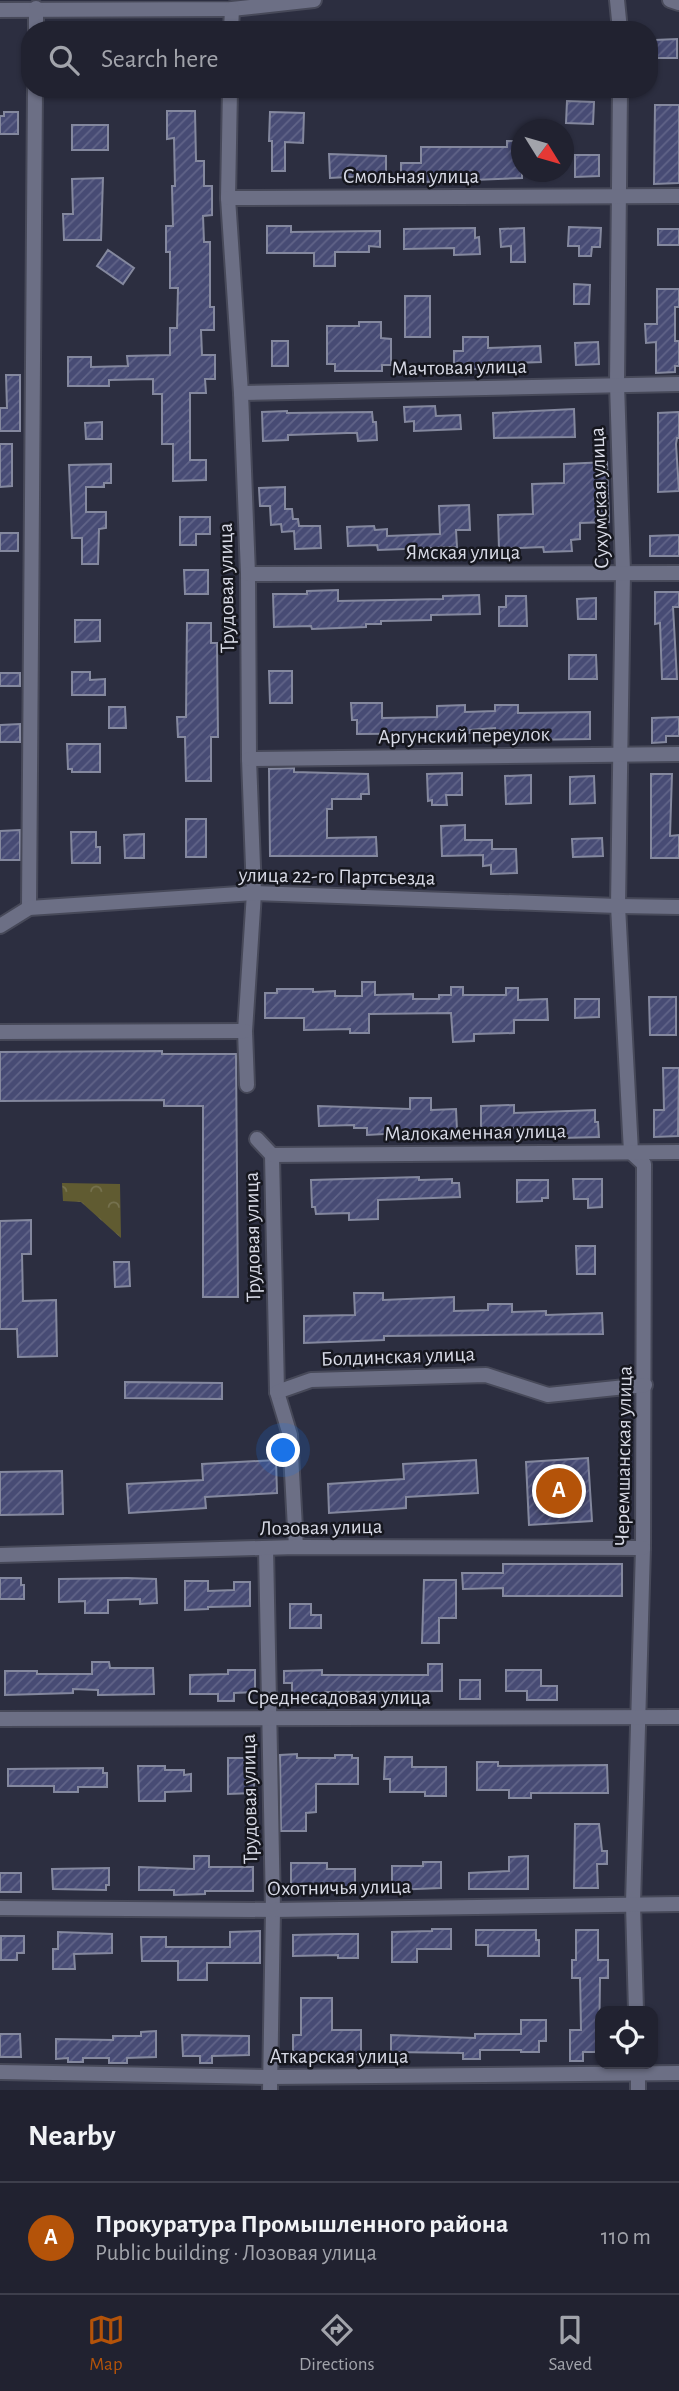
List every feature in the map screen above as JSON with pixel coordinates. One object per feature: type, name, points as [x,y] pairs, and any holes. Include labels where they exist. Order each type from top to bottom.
[{"type":"street","points":[[0,10],[232,9],[314,0]]},
{"type":"street","points":[[617,0],[619,21]]},
{"type":"street","points":[[670,0],[679,3]]},
{"type":"street","points":[[36,8],[36,21]]},
{"type":"street","points":[[231,21],[232,9]]},
{"type":"street","points":[[29,908],[35,98]]},
{"type":"street","name":"Трудовая улица","points":[[230,98],[228,198],[241,393],[248,574],[254,893],[245,1031],[247,1085]]},
{"type":"street","name":"Сухумская улица","points":[[618,906],[623,572],[617,384],[620,98]]},
{"type":"street","name":"Смольная улица","points":[[228,198],[679,196]]},
{"type":"street","name":"Мачтовая улица","points":[[241,393],[679,384]]},
{"type":"street","name":"Ямская улица","points":[[248,574],[679,573]]},
{"type":"street","name":"Аргунский переулок","points":[[250,759],[679,754]]},
{"type":"street","name":"улица 22-го Партсъезда","points":[[0,926],[29,908],[254,893],[679,907]]},
{"type":"street","name":"Черемшанская улица","points":[[618,906],[631,1152],[644,1164],[645,1385],[634,1904],[636,2006]]},
{"type":"street","points":[[0,1032],[245,1031]]},
{"type":"street","name":"Трудовая улица","points":[[257,1139],[272,1155],[277,1392],[290,1435],[296,1547]]},
{"type":"street","name":"Малокаменная улица","points":[[272,1155],[679,1152]]},
{"type":"street","name":"Болдинская улица","points":[[277,1392],[311,1380],[486,1374],[548,1395],[645,1385]]},
{"type":"street","name":"Лозовая улица","points":[[0,1555],[296,1547],[643,1548]]},
{"type":"street","name":"Трудовая улица","points":[[266,1548],[273,1910],[270,2084]]},
{"type":"street","name":"Среднесадовая улица","points":[[0,1719],[679,1717]]},
{"type":"street","name":"Охотничья улица","points":[[0,1908],[273,1910],[679,1904]]},
{"type":"street","points":[[638,2069],[638,2090]]},
{"type":"street","name":"Аткарская улица","points":[[0,2072],[270,2084],[638,2069],[679,2073]]},
{"type":"green space","points":[[62,1183],[120,1184],[121,1238],[81,1202],[63,1201]]},
{"type":"building","points":[[677,39],[677,58],[658,58],[658,40]]},
{"type":"building","points":[[567,101],[594,102],[593,124],[574,123],[574,119],[566,119]]},
{"type":"building","points":[[655,105],[679,105],[679,183],[654,184]]},
{"type":"building","points":[[167,111],[195,111],[196,161],[204,161],[204,186],[212,186],[212,215],[203,216],[204,242],[210,242],[210,307],[214,307],[214,330],[201,330],[202,355],[215,355],[215,379],[205,379],[206,393],[190,393],[190,460],[206,460],[206,480],[173,481],[173,444],[162,444],[162,394],[153,394],[153,379],[109,380],[109,386],[68,386],[68,357],[91,357],[91,367],[128,366],[127,356],[170,355],[170,328],[177,328],[178,288],[170,288],[170,252],[166,252],[166,226],[173,226],[172,186],[175,186],[174,138],[167,139]]},
{"type":"building","points":[[4,112],[18,112],[18,134],[0,134],[0,116],[4,116]]},
{"type":"building","points":[[270,112],[304,113],[303,143],[285,142],[285,171],[272,171]]},
{"type":"building","points":[[72,125],[108,125],[108,150],[72,150]]},
{"type":"building","points":[[507,141],[511,141],[511,178],[401,183],[401,163],[421,163],[421,147],[507,147]]},
{"type":"building","points":[[329,154],[386,156],[386,175],[330,178]]},
{"type":"building","points":[[575,155],[599,155],[599,176],[575,177]]},
{"type":"building","points":[[103,178],[101,240],[64,240],[63,214],[73,214],[72,179]]},
{"type":"building","points":[[267,226],[291,226],[291,232],[380,231],[380,247],[369,246],[369,252],[335,252],[335,266],[314,266],[314,253],[267,253]]},
{"type":"building","points":[[569,227],[601,228],[600,247],[592,247],[591,256],[579,256],[579,246],[568,246]]},
{"type":"building","points":[[475,228],[475,238],[479,237],[480,254],[454,255],[454,248],[404,249],[404,229]]},
{"type":"building","points":[[524,228],[525,262],[511,262],[511,246],[501,247],[500,229]]},
{"type":"building","points":[[658,229],[679,229],[679,245],[658,245]]},
{"type":"building","points":[[108,250],[134,268],[123,284],[97,266]]},
{"type":"building","points":[[574,284],[590,285],[589,304],[574,304]]},
{"type":"building","points":[[657,289],[679,289],[679,307],[675,307],[675,341],[679,341],[679,366],[675,366],[675,372],[656,373],[656,342],[646,343],[645,324],[657,324]]},
{"type":"building","points":[[405,296],[430,296],[430,337],[405,337]]},
{"type":"building","points":[[359,322],[381,322],[381,338],[391,339],[391,365],[382,365],[382,371],[335,371],[335,364],[327,364],[327,326],[359,326]]},
{"type":"building","points":[[463,337],[488,337],[488,348],[540,346],[541,362],[488,364],[488,369],[454,369],[454,351],[463,351]]},
{"type":"building","points":[[272,341],[288,341],[288,366],[272,366]]},
{"type":"building","points":[[598,342],[599,364],[576,365],[575,343]]},
{"type":"building","points":[[6,375],[20,375],[20,431],[0,431],[0,408],[7,408]]},
{"type":"building","points":[[435,406],[436,416],[460,415],[461,429],[414,431],[414,421],[405,422],[404,407]]},
{"type":"building","points":[[574,409],[575,437],[494,438],[493,413]]},
{"type":"building","points":[[262,412],[372,412],[373,422],[376,422],[377,440],[358,441],[357,433],[347,433],[288,435],[288,440],[263,441]]},
{"type":"building","points":[[679,412],[679,438],[676,444],[679,491],[658,492],[658,413]]},
{"type":"building","points":[[102,422],[102,439],[86,439],[85,423]]},
{"type":"building","points":[[0,444],[12,444],[12,486],[0,487]]},
{"type":"building","points":[[607,462],[609,522],[580,523],[580,539],[571,540],[572,551],[544,552],[543,547],[499,549],[498,515],[533,514],[532,484],[564,483],[564,464]]},
{"type":"building","points":[[111,464],[111,483],[104,483],[104,487],[86,487],[86,512],[106,512],[106,528],[99,529],[98,564],[82,564],[82,538],[72,538],[69,465]]},
{"type":"building","points":[[285,487],[285,509],[292,509],[293,519],[298,519],[299,526],[320,526],[321,548],[295,549],[294,531],[282,532],[281,524],[271,525],[270,506],[260,506],[259,488]]},
{"type":"building","points":[[469,505],[470,530],[456,530],[457,547],[378,550],[377,545],[348,546],[347,527],[374,526],[375,530],[387,529],[387,536],[440,534],[439,506]]},
{"type":"building","points":[[180,517],[210,517],[210,534],[196,534],[196,545],[180,545]]},
{"type":"building","points":[[0,533],[18,533],[18,551],[0,551]]},
{"type":"building","points":[[679,535],[679,556],[650,556],[650,536]]},
{"type":"building","points":[[184,570],[208,570],[208,594],[185,594]]},
{"type":"building","points":[[338,590],[338,601],[443,599],[443,596],[479,595],[480,614],[431,615],[431,620],[381,621],[381,624],[366,624],[366,627],[274,627],[273,594]]},
{"type":"building","points":[[655,592],[679,592],[679,607],[673,607],[677,679],[662,679],[660,623],[655,624]]},
{"type":"building","points":[[506,596],[526,596],[527,626],[499,626],[499,607],[506,607]]},
{"type":"building","points":[[596,598],[596,619],[578,619],[577,599]]},
{"type":"building","points":[[75,620],[100,620],[100,641],[75,642]]},
{"type":"building","points":[[187,623],[211,623],[211,643],[217,643],[218,737],[211,737],[211,781],[186,781],[185,737],[178,737],[177,717],[186,717]]},
{"type":"building","points":[[569,655],[596,655],[597,679],[569,679]]},
{"type":"building","points":[[269,671],[292,671],[292,703],[270,703]]},
{"type":"building","points":[[72,672],[90,672],[90,680],[105,679],[105,695],[72,695]]},
{"type":"building","points":[[0,673],[20,673],[20,686],[0,686]]},
{"type":"building","points":[[351,703],[382,703],[382,718],[437,717],[437,706],[465,705],[465,712],[495,711],[495,705],[518,705],[518,713],[590,712],[590,739],[522,740],[522,733],[495,733],[495,728],[470,730],[470,733],[357,734],[357,720],[352,720]]},
{"type":"building","points":[[109,707],[125,707],[126,728],[109,728]]},
{"type":"building","points":[[679,717],[679,736],[666,736],[666,742],[652,743],[652,718]]},
{"type":"building","points":[[20,724],[20,742],[0,742],[0,725]]},
{"type":"building","points":[[67,744],[100,744],[100,772],[72,772],[72,769],[68,769]]},
{"type":"building","points":[[294,768],[294,772],[368,774],[369,794],[361,794],[361,799],[332,799],[332,809],[327,809],[327,838],[376,837],[377,856],[270,856],[269,769]]},
{"type":"building","points":[[462,773],[462,795],[446,795],[447,805],[432,805],[432,800],[428,801],[427,774]]},
{"type":"building","points":[[651,774],[672,774],[670,836],[679,835],[679,858],[651,858]]},
{"type":"building","points":[[531,775],[531,803],[506,804],[505,776]]},
{"type":"building","points":[[594,776],[595,803],[570,804],[570,777]]},
{"type":"building","points":[[186,819],[206,819],[206,857],[186,857]]},
{"type":"building","points":[[465,825],[465,840],[492,840],[492,849],[516,849],[517,873],[491,874],[491,865],[483,866],[483,855],[442,856],[441,826]]},
{"type":"building","points":[[20,830],[20,860],[0,860],[0,831]]},
{"type":"building","points":[[71,832],[96,832],[100,863],[72,863]]},
{"type":"building","points":[[144,834],[144,858],[125,858],[124,835]]},
{"type":"building","points":[[602,838],[603,856],[573,857],[572,839]]},
{"type":"building","points":[[362,982],[375,982],[375,995],[413,994],[413,999],[439,999],[439,995],[451,995],[451,987],[463,987],[463,995],[506,995],[506,988],[518,988],[518,1000],[547,999],[548,1020],[514,1020],[514,1033],[474,1034],[474,1041],[453,1042],[451,1013],[369,1014],[369,1033],[350,1033],[350,1029],[304,1030],[304,1018],[265,1018],[265,993],[277,993],[277,989],[313,989],[313,992],[335,991],[335,996],[362,996]]},
{"type":"building","points":[[649,997],[676,997],[676,1035],[650,1035]]},
{"type":"building","points":[[575,999],[599,999],[599,1017],[575,1018]]},
{"type":"building","points":[[162,1051],[162,1054],[236,1054],[238,1297],[203,1297],[203,1106],[164,1106],[164,1100],[0,1101],[0,1052]]},
{"type":"building","points":[[663,1068],[679,1068],[678,1136],[654,1137],[654,1110],[664,1110]]},
{"type":"building","points":[[410,1098],[431,1098],[431,1110],[456,1109],[457,1130],[367,1135],[367,1128],[354,1128],[354,1125],[319,1126],[318,1106],[410,1109]]},
{"type":"building","points":[[514,1105],[514,1113],[595,1110],[599,1137],[561,1138],[561,1128],[481,1128],[481,1106]]},
{"type":"building","points":[[419,1177],[419,1180],[452,1179],[452,1183],[459,1183],[460,1197],[378,1200],[378,1219],[349,1220],[349,1213],[316,1214],[315,1207],[312,1207],[311,1180]]},
{"type":"building","points":[[573,1179],[602,1179],[602,1207],[588,1208],[588,1199],[574,1199]]},
{"type":"building","points":[[517,1180],[548,1180],[548,1198],[542,1198],[542,1201],[517,1202]]},
{"type":"building","points":[[31,1220],[31,1254],[22,1254],[23,1301],[56,1300],[57,1356],[18,1357],[17,1329],[0,1329],[0,1221]]},
{"type":"building","points":[[576,1246],[595,1246],[595,1274],[577,1274]]},
{"type":"building","points":[[114,1262],[129,1262],[130,1286],[115,1287]]},
{"type":"building","points":[[354,1293],[383,1293],[383,1300],[454,1297],[454,1311],[488,1310],[488,1304],[512,1304],[512,1312],[546,1311],[546,1315],[602,1313],[603,1334],[384,1336],[384,1340],[304,1343],[304,1316],[355,1315]]},
{"type":"building","points":[[125,1382],[222,1383],[222,1399],[125,1398]]},
{"type":"building","points":[[588,1458],[592,1521],[529,1525],[526,1462]]},
{"type":"building","points":[[276,1460],[277,1493],[205,1497],[206,1508],[129,1513],[127,1484],[203,1480],[202,1464]]},
{"type":"building","points":[[476,1460],[478,1493],[406,1497],[406,1508],[329,1513],[328,1484],[404,1479],[403,1464]]},
{"type":"building","points":[[62,1471],[63,1514],[0,1515],[0,1472]]},
{"type":"building","points":[[503,1564],[622,1564],[622,1596],[503,1596],[503,1588],[463,1589],[462,1573],[503,1573]]},
{"type":"building","points":[[0,1578],[21,1578],[24,1599],[0,1599]]},
{"type":"building","points":[[59,1579],[156,1579],[157,1603],[140,1604],[140,1599],[108,1600],[108,1613],[85,1613],[85,1601],[59,1602]]},
{"type":"building","points":[[424,1580],[456,1580],[456,1618],[439,1618],[439,1643],[422,1643]]},
{"type":"building","points":[[185,1581],[208,1581],[208,1591],[234,1590],[234,1582],[250,1582],[250,1606],[185,1610]]},
{"type":"building","points":[[290,1604],[311,1604],[311,1615],[321,1615],[321,1628],[290,1628]]},
{"type":"building","points":[[92,1662],[109,1662],[110,1668],[153,1668],[154,1694],[98,1695],[98,1690],[73,1689],[73,1693],[5,1695],[5,1671],[92,1674]]},
{"type":"building","points":[[428,1664],[442,1664],[442,1691],[325,1692],[325,1698],[292,1701],[292,1683],[284,1683],[284,1671],[322,1670],[322,1675],[428,1675]]},
{"type":"building","points":[[228,1670],[255,1670],[255,1692],[234,1693],[234,1701],[218,1701],[218,1694],[190,1694],[190,1675],[228,1674]]},
{"type":"building","points":[[506,1670],[541,1670],[541,1686],[557,1686],[557,1700],[527,1700],[527,1691],[506,1691]]},
{"type":"building","points":[[460,1680],[480,1680],[480,1699],[460,1699]]},
{"type":"building","points":[[297,1754],[297,1758],[352,1755],[352,1758],[358,1758],[358,1784],[316,1784],[316,1812],[306,1813],[306,1831],[281,1831],[280,1755]]},
{"type":"building","points":[[385,1757],[412,1757],[412,1767],[446,1767],[446,1796],[425,1796],[425,1792],[390,1792],[390,1779],[384,1779]]},
{"type":"building","points":[[228,1758],[254,1758],[254,1793],[228,1794]]},
{"type":"building","points":[[477,1762],[498,1762],[498,1766],[607,1765],[608,1793],[531,1793],[531,1798],[509,1798],[509,1790],[477,1790]]},
{"type":"building","points":[[138,1766],[165,1766],[165,1770],[184,1770],[184,1775],[191,1774],[191,1791],[165,1792],[165,1801],[139,1801]]},
{"type":"building","points":[[103,1768],[103,1773],[107,1773],[107,1787],[78,1787],[78,1792],[54,1792],[54,1786],[8,1786],[8,1769]]},
{"type":"building","points":[[575,1824],[599,1824],[602,1851],[607,1851],[607,1864],[597,1864],[598,1888],[574,1888]]},
{"type":"building","points":[[194,1856],[209,1856],[209,1867],[253,1867],[253,1891],[205,1891],[205,1894],[174,1895],[174,1890],[139,1890],[139,1867],[194,1869]]},
{"type":"building","points":[[528,1856],[528,1889],[469,1889],[469,1873],[509,1871],[509,1857]]},
{"type":"building","points":[[423,1862],[441,1862],[441,1888],[392,1890],[392,1866],[423,1866]]},
{"type":"building","points":[[291,1863],[327,1863],[327,1869],[355,1869],[355,1891],[291,1892]]},
{"type":"building","points":[[109,1868],[109,1885],[106,1885],[106,1890],[53,1889],[52,1869]]},
{"type":"building","points":[[0,1873],[21,1873],[21,1892],[0,1892]]},
{"type":"building","points":[[451,1929],[451,1949],[417,1949],[417,1962],[392,1962],[392,1932]]},
{"type":"building","points":[[476,1930],[536,1930],[539,1956],[488,1956],[488,1945],[476,1945]]},
{"type":"building","points":[[576,1930],[598,1930],[598,1960],[608,1960],[608,1978],[600,1978],[600,2006],[595,2006],[595,2052],[583,2052],[583,2061],[570,2061],[570,2030],[581,2030],[580,1978],[572,1978],[572,1960],[576,1960]]},
{"type":"building","points":[[260,1931],[260,1963],[207,1963],[207,1980],[178,1980],[178,1961],[142,1961],[141,1937],[166,1937],[166,1947],[230,1947],[230,1932]]},
{"type":"building","points":[[58,1932],[112,1934],[112,1953],[74,1954],[75,1969],[53,1969],[53,1949],[58,1949]]},
{"type":"building","points":[[358,1934],[358,1958],[338,1958],[338,1955],[293,1956],[293,1935]]},
{"type":"building","points":[[1,1936],[24,1936],[24,1953],[17,1953],[17,1960],[1,1960]]},
{"type":"building","points":[[301,1998],[332,1998],[332,2030],[361,2030],[361,2054],[293,2055],[293,2035],[301,2035]]},
{"type":"building","points":[[521,2020],[546,2020],[546,2041],[539,2041],[539,2052],[480,2050],[480,2059],[463,2059],[463,2053],[391,2052],[391,2035],[475,2038],[475,2034],[521,2034]]},
{"type":"building","points":[[156,2031],[156,2057],[127,2058],[127,2063],[109,2063],[109,2058],[83,2058],[83,2062],[68,2062],[68,2058],[56,2059],[56,2039],[113,2040],[113,2036],[141,2036],[141,2032]]},
{"type":"building","points":[[0,2034],[20,2034],[21,2057],[0,2057]]},
{"type":"building","points":[[182,2035],[249,2036],[249,2055],[212,2056],[212,2063],[200,2063],[200,2056],[183,2056]]},
{"type":"place","name":"Прокуратура Промышленного района","points":[[559,1491]]}]
